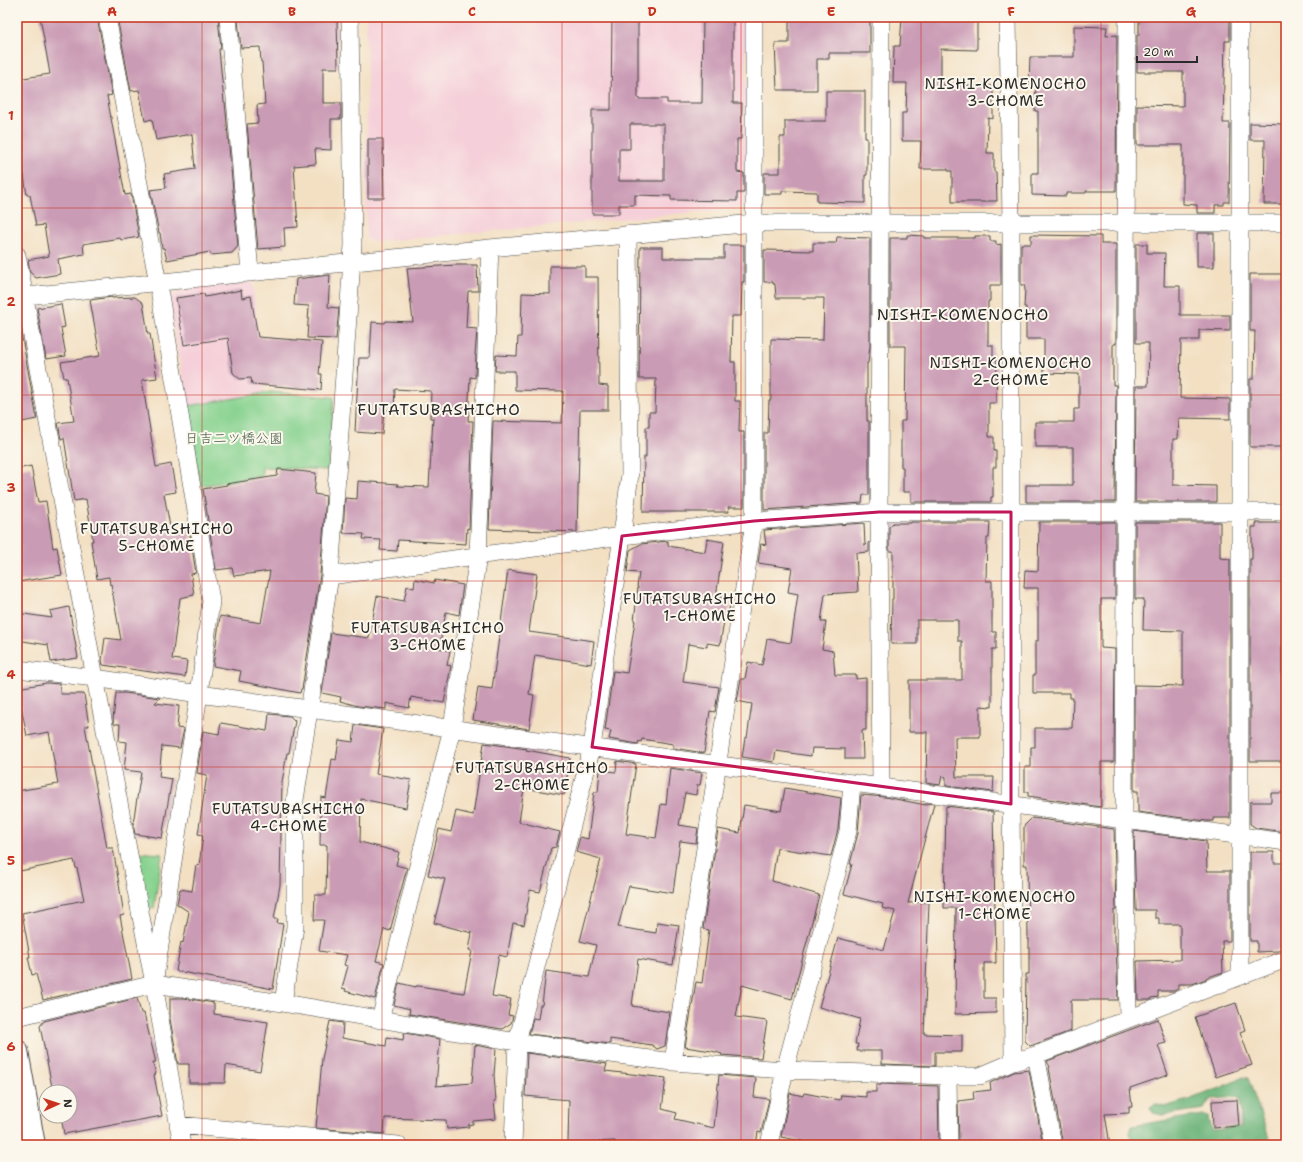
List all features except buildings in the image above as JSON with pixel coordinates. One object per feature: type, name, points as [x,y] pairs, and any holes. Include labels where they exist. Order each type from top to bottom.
[{"type":"street","points":[[107,17],[158,282],[212,600],[154,984]]},
{"type":"street","points":[[228,17],[250,273]]},
{"type":"street","points":[[283,1003],[295,927],[294,800],[330,576],[352,263],[350,17]]},
{"type":"street","points":[[673,1062],[754,521],[754,17]]},
{"type":"street","points":[[881,17],[879,512],[881,787]]},
{"type":"street","points":[[1008,17],[1011,222],[1010,804],[1013,1062]]},
{"type":"street","points":[[1127,17],[1124,820],[1128,1019]]},
{"type":"street","points":[[1240,17],[1240,976]]},
{"type":"street","points":[[21,297],[628,234],[754,223],[1286,223]]},
{"type":"street","points":[[513,1145],[517,1042],[592,747],[630,474],[628,234]]},
{"type":"street","points":[[380,1020],[452,728],[478,556],[490,248]]},
{"type":"street","points":[[17,255],[21,297],[154,984],[182,1145]]},
{"type":"street","points":[[330,576],[622,536],[754,521],[879,512],[1286,512]]},
{"type":"street","points":[[17,669],[95,678],[199,694],[1286,842]]},
{"type":"street","points":[[769,1145],[785,1070],[848,831],[852,783]]},
{"type":"street","points":[[17,1017],[154,984],[283,1003],[517,1042],[673,1062],[785,1070],[980,1076],[1013,1062],[1036,1055],[1286,959]]},
{"type":"street","points":[[17,1051],[20,1082],[34,1145]]},
{"type":"street","points":[[1036,1055],[1053,1145]]},
{"type":"street","points":[[948,1076],[949,1145]]},
{"type":"street","points":[[178,1125],[398,1145]]},
{"type":"highlighted area","points":[[879,512],[1011,512],[1011,804],[592,747],[622,536],[754,521]]},
{"type":"shaded area","points":[[366,17],[746,17],[746,204],[741,208],[373,242],[366,238]]},
{"type":"shaded area","points":[[253,282],[264,393],[188,406],[168,299],[182,289]]},
{"type":"green space","name":"日吉二ツ橋公園","points":[[271,392],[334,397],[328,470],[262,467],[262,476],[200,486],[188,406]]},
{"type":"green space","points":[[134,852],[162,854],[154,908],[143,906]]},
{"type":"green space","points":[[1243,1077],[1248,1078],[1269,1138],[1258,1144],[1242,1146],[1212,1145],[1210,1142],[1175,1145],[1134,1145],[1130,1133],[1132,1126],[1203,1115],[1208,1117],[1210,1126],[1214,1130],[1241,1127],[1240,1100],[1238,1097],[1212,1099],[1208,1102],[1204,1109],[1163,1115],[1153,1113],[1150,1107],[1155,1104],[1164,1107],[1188,1100],[1223,1087]]},
{"type":"district","name":"NISHI-KOMENOCHO 3-CHOME","points":[[1006,92]]},
{"type":"district","name":"NISHI-KOMENOCHO","points":[[963,314]]},
{"type":"district","name":"NISHI-KOMENOCHO 2-CHOME","points":[[1011,372]]},
{"type":"district","name":"FUTATSUBASHICHO","points":[[439,409]]},
{"type":"district","name":"FUTATSUBASHICHO 5-CHOME","points":[[157,538]]},
{"type":"district","name":"FUTATSUBASHICHO 1-CHOME","points":[[700,608]]},
{"type":"district","name":"FUTATSUBASHICHO 3-CHOME","points":[[428,636]]},
{"type":"district","name":"FUTATSUBASHICHO 2-CHOME","points":[[532,776]]},
{"type":"district","name":"FUTATSUBASHICHO 4-CHOME","points":[[289,818]]},
{"type":"district","name":"NISHI-KOMENOCHO 1-CHOME","points":[[995,906]]}]
